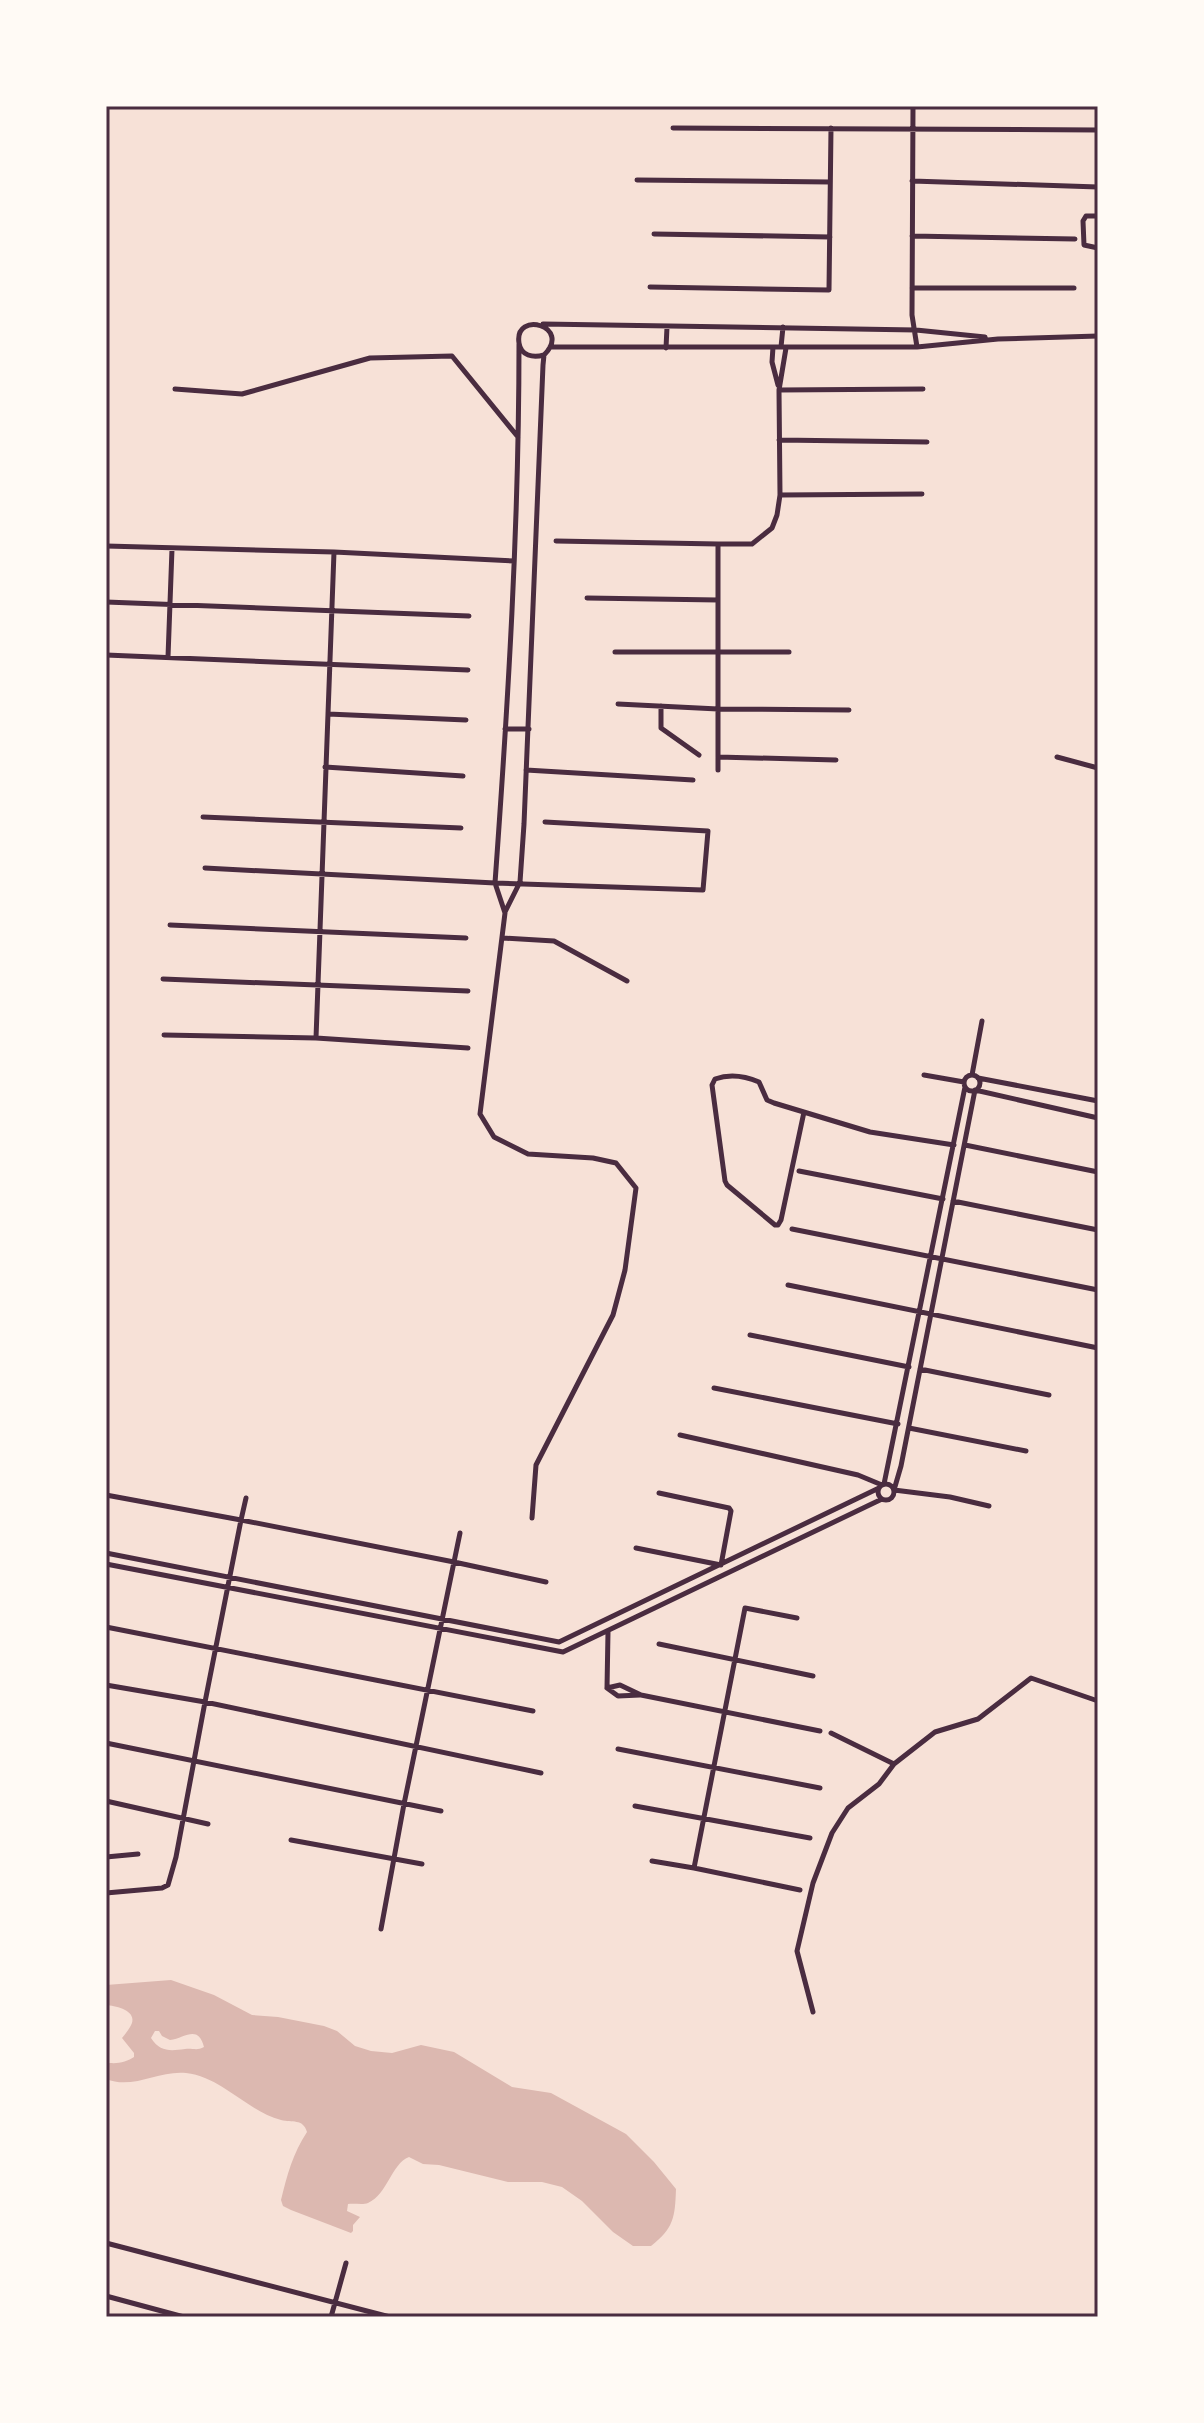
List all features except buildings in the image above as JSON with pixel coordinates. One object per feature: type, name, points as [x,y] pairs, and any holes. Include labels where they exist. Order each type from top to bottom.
[{"type":"street","points":[[913,106],[912,315],[917,347]]},
{"type":"street","points":[[673,128],[1098,130]]},
{"type":"street","points":[[650,287],[829,290],[831,128]]},
{"type":"street","points":[[637,180],[830,182]]},
{"type":"street","points":[[912,181],[1098,187]]},
{"type":"street","points":[[1098,216],[1086,216],[1083,221],[1084,245],[1098,248]]},
{"type":"street","points":[[654,234],[830,237]]},
{"type":"street","points":[[912,236],[1075,239]]},
{"type":"street","points":[[912,288],[1074,288]]},
{"type":"street","points":[[505,913],[495,883],[514,561],[519,338],[524,329],[533,324],[783,327],[916,330],[998,339]]},
{"type":"street","points":[[519,344],[528,356],[544,355],[552,341],[548,330],[539,324]]},
{"type":"street","points":[[666,348],[667,327]]},
{"type":"street","points":[[556,541],[752,544],[772,528],[780,495],[779,390],[783,327]]},
{"type":"street","points":[[550,347],[917,347],[998,339],[1098,336]]},
{"type":"street","points":[[773,347],[772,362],[779,390]]},
{"type":"street","points":[[532,1518],[536,1465],[613,1315],[625,1270],[636,1188],[616,1163],[593,1158],[528,1154],[494,1137],[480,1114],[505,913],[520,882],[544,355]]},
{"type":"street","points":[[175,389],[242,394],[370,358],[452,356],[519,437]]},
{"type":"street","points":[[779,390],[923,389]]},
{"type":"street","points":[[779,440],[927,442]]},
{"type":"street","points":[[780,495],[922,494]]},
{"type":"street","points":[[718,544],[718,770]]},
{"type":"street","points":[[106,546],[514,561]]},
{"type":"street","points":[[168,657],[172,549]]},
{"type":"street","points":[[316,1038],[334,552]]},
{"type":"street","points":[[587,598],[718,600]]},
{"type":"street","points":[[106,602],[469,616]]},
{"type":"street","points":[[615,652],[789,652]]},
{"type":"street","points":[[106,655],[468,670]]},
{"type":"street","points":[[618,704],[718,709],[849,710]]},
{"type":"street","points":[[661,706],[661,728],[699,755]]},
{"type":"street","points":[[328,714],[466,720]]},
{"type":"street","points":[[505,729],[529,729]]},
{"type":"street","points":[[718,757],[836,760]]},
{"type":"street","points":[[1057,757],[1098,768]]},
{"type":"street","points":[[325,767],[463,776]]},
{"type":"street","points":[[526,770],[693,780]]},
{"type":"street","points":[[203,817],[461,828]]},
{"type":"street","points":[[205,868],[703,890],[708,831],[545,822]]},
{"type":"street","points":[[170,925],[466,938]]},
{"type":"street","points":[[503,938],[554,941],[627,981]]},
{"type":"street","points":[[163,979],[468,991]]},
{"type":"street","points":[[106,1564],[563,1652],[882,1499],[891,1499],[909,1428],[975,1090],[980,1085],[975,1076],[982,1021]]},
{"type":"street","points":[[164,1035],[316,1038],[468,1048]]},
{"type":"street","points":[[804,1112],[781,1220],[775,1225],[725,1181],[713,1081],[729,1075],[753,1079],[759,1082],[770,1102],[804,1112],[870,1132],[954,1145]]},
{"type":"street","points":[[924,1075],[965,1085],[968,1090],[1098,1118]]},
{"type":"street","points":[[882,1499],[879,1494],[898,1424],[966,1078],[975,1076],[1098,1101]]},
{"type":"street","points":[[965,1145],[1098,1172]]},
{"type":"street","points":[[799,1171],[943,1199]]},
{"type":"street","points":[[953,1201],[1098,1230]]},
{"type":"street","points":[[792,1229],[1098,1290]]},
{"type":"street","points":[[788,1285],[1098,1348]]},
{"type":"street","points":[[750,1335],[909,1367]]},
{"type":"street","points":[[920,1369],[1049,1395]]},
{"type":"street","points":[[714,1388],[898,1424]]},
{"type":"street","points":[[909,1428],[1026,1451]]},
{"type":"street","points":[[680,1435],[858,1475],[882,1486]]},
{"type":"street","points":[[106,1553],[442,1620],[565,1641],[882,1486],[891,1485],[894,1490]]},
{"type":"street","points":[[894,1490],[989,1506]]},
{"type":"street","points":[[659,1493],[729,1508],[721,1565]]},
{"type":"street","points":[[106,1495],[546,1582]]},
{"type":"street","points":[[106,1893],[168,1885],[184,1818],[246,1498]]},
{"type":"street","points":[[381,1929],[460,1533]]},
{"type":"street","points":[[636,1548],[721,1565]]},
{"type":"street","points":[[694,1868],[745,1608],[797,1618]]},
{"type":"street","points":[[106,1627],[533,1711]]},
{"type":"street","points":[[607,1688],[608,1632]]},
{"type":"street","points":[[659,1644],[813,1676]]},
{"type":"street","points":[[813,2012],[797,1951],[813,1883],[832,1833],[848,1808],[879,1784],[894,1764],[935,1732],[978,1719],[1031,1678],[1098,1701]]},
{"type":"street","points":[[106,1685],[205,1702],[541,1773]]},
{"type":"street","points":[[607,1688],[620,1685],[641,1695]]},
{"type":"street","points":[[607,1688],[618,1696],[641,1695],[820,1731]]},
{"type":"street","points":[[831,1733],[894,1764]]},
{"type":"street","points":[[106,1743],[441,1811]]},
{"type":"street","points":[[618,1749],[820,1788]]},
{"type":"street","points":[[106,1801],[208,1824]]},
{"type":"street","points":[[635,1806],[810,1838]]},
{"type":"street","points":[[291,1840],[422,1864]]},
{"type":"street","points":[[106,1857],[138,1854]]},
{"type":"street","points":[[652,1861],[800,1890]]},
{"type":"street","points":[[106,2243],[390,2317]]},
{"type":"street","points":[[331,2317],[346,2263]]},
{"type":"street","points":[[106,2296],[184,2317]]},
{"type":"shaded area","points":[[171,1980],[214,1995],[252,2015],[324,2026],[337,2031],[355,2046],[371,2051],[392,2053],[421,2045],[454,2052],[512,2087],[551,2093],[626,2134],[676,2189],[672,2221],[651,2246],[633,2246],[562,2187],[542,2182],[508,2182],[423,2164],[409,2157],[398,2166],[375,2199],[366,2204],[348,2204],[347,2211],[360,2217],[351,2233],[291,2210],[283,2206],[281,2200],[291,2164],[307,2132],[303,2125],[269,2116],[199,2076],[176,2073],[126,2082],[106,2079],[106,2062],[124,2062],[134,2057],[134,2053],[122,2038],[130,2027],[132,2017],[126,2010],[106,2005],[106,1985]],"holes":[[[155,2031],[170,2040],[195,2034],[204,2047],[166,2050],[151,2038]]]}]
